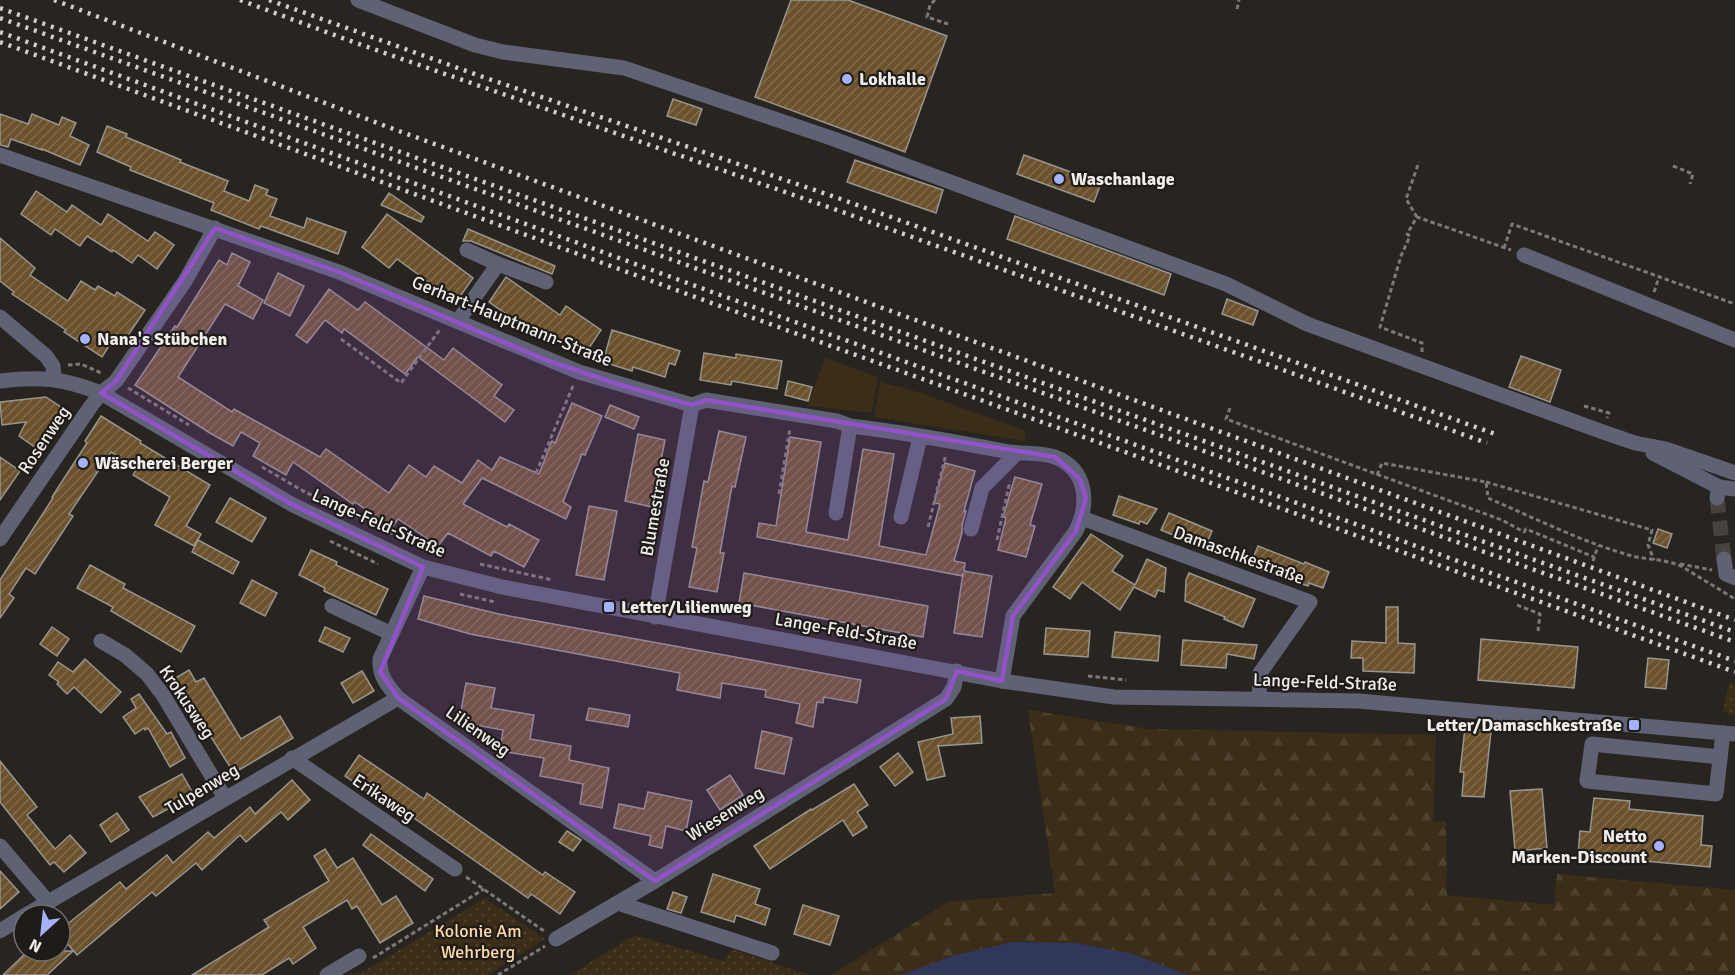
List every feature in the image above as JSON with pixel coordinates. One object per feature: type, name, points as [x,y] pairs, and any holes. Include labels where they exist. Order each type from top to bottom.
[{"type":"street","points":[[358,0],[389,6],[475,45],[502,52],[624,68],[831,138],[1226,284],[1306,324],[1635,443],[1666,449],[1735,473]]},
{"type":"street","name":"Gerhart-Hauptmann-Straße","points":[[0,155],[339,272],[579,372],[692,405],[706,400],[837,421],[850,426],[1055,457],[1068,466],[1080,479],[1086,498],[1082,518],[1076,531],[1013,616],[1002,681]]},
{"type":"street","name":"Rosenweg","points":[[0,539],[101,393],[116,381],[185,281],[215,228]]},
{"type":"street","points":[[467,250],[546,282]]},
{"type":"street","points":[[1524,255],[1735,340]]},
{"type":"street","points":[[453,319],[498,264]]},
{"type":"street","points":[[0,317],[46,356],[53,372]]},
{"type":"street","name":"Lange-Feld-Straße","points":[[0,381],[53,372],[101,393],[293,506],[423,567],[502,587],[1002,681],[1114,697],[1358,701],[1729,733]]},
{"type":"street","name":"Blumestraße","points":[[655,616],[692,405]]},
{"type":"street","points":[[836,513],[850,426]]},
{"type":"street","points":[[901,517],[920,436]]},
{"type":"street","points":[[1635,443],[1718,492],[1735,489]]},
{"type":"street","points":[[971,529],[982,488],[1017,453]]},
{"type":"street","name":"Damaschkestraße","points":[[1082,518],[1310,602],[1260,674],[1259,699]]},
{"type":"street","points":[[1724,559],[1726,574],[1735,578]]},
{"type":"street","name":"Lilienweg","points":[[423,567],[380,659],[380,672],[386,685],[398,698],[655,881]]},
{"type":"street","points":[[332,606],[392,634]]},
{"type":"street","name":"Krokusweg","points":[[101,641],[124,655],[147,674],[163,695],[225,798]]},
{"type":"street","name":"Wiesenweg","points":[[556,939],[655,881],[946,699],[954,687],[957,671]]},
{"type":"street","name":"Tulpenweg","points":[[48,902],[398,698]]},
{"type":"street","points":[[1594,721],[1587,781],[1716,794],[1720,757],[1729,733]]},
{"type":"street","points":[[1592,744],[1720,757]]},
{"type":"street","name":"Erikaweg","points":[[292,758],[455,870]]},
{"type":"street","points":[[0,846],[48,902]]},
{"type":"street","points":[[618,903],[772,953]]},
{"type":"street","points":[[327,975],[359,956]]},
{"type":"path","points":[[935,0],[930,5],[927,17],[948,24]]},
{"type":"path","points":[[1237,9],[1239,0]]},
{"type":"path","points":[[1419,162],[1406,199],[1417,217],[1524,255]]},
{"type":"path","points":[[1673,166],[1694,174],[1690,184]]},
{"type":"path","points":[[1417,217],[1407,234],[1410,236],[1401,256],[1380,327],[1422,343],[1422,366]]},
{"type":"path","points":[[1504,248],[1512,224],[1735,304]]},
{"type":"path","points":[[341,339],[401,383],[453,319]]},
{"type":"path","points":[[53,372],[81,364],[116,381],[198,430]]},
{"type":"path","points":[[536,473],[579,372]]},
{"type":"path","points":[[1584,405],[1609,413]]},
{"type":"path","points":[[1230,408],[1226,419],[1502,520],[1524,532],[1526,529],[1593,559],[1598,546]]},
{"type":"path","points":[[779,494],[793,414]]},
{"type":"path","points":[[928,527],[949,441]]},
{"type":"path","points":[[997,540],[1017,453]]},
{"type":"path","points":[[1377,475],[1382,463],[1486,482],[1652,530],[1648,545],[1654,560]]},
{"type":"path","points":[[258,465],[305,492],[433,553]]},
{"type":"path","points":[[1486,482],[1488,498],[1598,546],[1625,555],[1709,570]]},
{"type":"path","points":[[1673,562],[1735,599]]},
{"type":"path","points":[[477,564],[556,580]]},
{"type":"path","points":[[1517,605],[1540,614],[1538,631]]},
{"type":"path","points":[[1082,676],[1128,680]]},
{"type":"path","points":[[455,870],[556,939],[498,975]]},
{"type":"path","points":[[359,956],[374,959],[484,889]]},
{"type":"highlighted area","points":[[215,228],[339,272],[546,360],[617,384],[692,405],[706,400],[1055,457],[1080,479],[1086,498],[1076,531],[1013,616],[1002,681],[957,671],[946,699],[655,881],[398,698],[380,672],[423,567],[293,505],[101,393],[116,381]]},
{"type":"green space","points":[[825,358],[878,377],[872,413],[807,406]]},
{"type":"green space","points":[[880,382],[918,392],[1026,431],[1024,441],[874,417]]},
{"type":"green space","points":[[1729,682],[1735,685],[1735,715],[1723,712]]},
{"type":"green space","points":[[1028,710],[1150,729],[1436,735],[1433,821],[1446,821],[1447,895],[1554,905],[1557,874],[1735,890],[1735,975],[1188,975],[1133,954],[908,972],[901,975],[831,975],[948,902],[1055,893]]},
{"type":"green space","name":"Kolonie Am Wehrberg","points":[[485,898],[545,939],[488,975],[347,975],[363,972]]},
{"type":"green space","points":[[635,935],[724,961],[732,949],[809,975],[570,975]]},
{"type":"water","points":[[1012,942],[1076,943],[1133,954],[1188,975],[901,975],[952,956]]},
{"type":"building","name":"Lokhalle","points":[[791,0],[848,0],[947,36],[905,152],[755,97]]},
{"type":"building","points":[[673,99],[702,109],[696,125],[667,116]]},
{"type":"building","points":[[0,114],[28,124],[32,114],[59,125],[62,117],[76,123],[70,136],[89,145],[80,165],[11,139],[8,147],[0,145]]},
{"type":"building","points":[[107,126],[127,134],[126,137],[181,160],[180,162],[228,181],[224,191],[249,201],[255,185],[268,190],[266,195],[277,199],[270,216],[304,228],[307,218],[346,232],[338,254],[261,226],[259,229],[211,210],[214,203],[130,170],[131,167],[97,152]]},
{"type":"building","name":"Waschanlage","points":[[1024,155],[1101,183],[1094,202],[1017,174]]},
{"type":"building","points":[[855,160],[943,190],[936,213],[847,182]]},
{"type":"building","points":[[36,191],[67,212],[72,205],[101,225],[108,214],[148,241],[155,232],[174,245],[157,269],[138,255],[132,263],[87,236],[80,246],[55,229],[51,235],[21,214]]},
{"type":"building","points":[[389,193],[424,217],[421,222],[381,205]]},
{"type":"building","points":[[387,214],[473,278],[456,302],[397,259],[389,268],[362,247]]},
{"type":"building","points":[[1015,216],[1171,274],[1164,295],[1007,239]]},
{"type":"building","points":[[468,229],[555,266],[552,274],[471,241],[463,241]]},
{"type":"building","points":[[0,238],[35,268],[30,275],[68,301],[81,281],[95,290],[98,286],[115,296],[117,292],[145,310],[121,346],[112,341],[102,357],[12,294],[14,292],[0,281]]},
{"type":"building","points":[[232,253],[250,262],[238,286],[263,300],[253,319],[225,304],[178,377],[232,412],[234,409],[320,457],[326,449],[389,493],[409,465],[426,477],[434,466],[462,483],[478,460],[492,470],[500,457],[539,474],[552,441],[555,443],[572,403],[602,416],[585,455],[582,454],[563,502],[571,507],[566,519],[482,478],[463,504],[507,527],[509,524],[539,540],[524,567],[494,551],[491,556],[448,533],[438,546],[398,519],[392,528],[293,462],[286,475],[253,456],[260,443],[241,432],[233,446],[135,385],[175,326],[177,327],[219,260],[227,265]]},
{"type":"building","points":[[278,273],[304,286],[290,316],[264,303]]},
{"type":"building","points":[[506,277],[560,315],[566,306],[601,330],[583,357],[547,332],[542,339],[489,302]]},
{"type":"building","points":[[329,289],[358,310],[365,302],[444,360],[453,348],[502,385],[494,396],[514,410],[505,422],[418,357],[405,374],[344,329],[342,333],[325,320],[307,343],[296,335]]},
{"type":"building","points":[[1227,299],[1258,311],[1253,325],[1222,314]]},
{"type":"building","points":[[612,330],[680,351],[675,365],[669,363],[665,377],[633,367],[632,371],[603,362]]},
{"type":"building","points":[[704,353],[736,358],[736,354],[782,361],[777,389],[732,381],[731,385],[700,380]]},
{"type":"building","points":[[1521,356],[1561,370],[1550,402],[1509,387]]},
{"type":"building","points":[[788,381],[812,387],[808,401],[785,395]]},
{"type":"building","points":[[46,397],[64,409],[39,450],[19,436],[26,422],[2,425],[0,402]]},
{"type":"building","points":[[610,405],[639,417],[634,429],[605,417]]},
{"type":"building","points":[[101,416],[141,441],[140,443],[210,485],[186,526],[201,534],[194,546],[155,525],[170,497],[133,475],[137,468],[111,452],[69,514],[73,516],[35,574],[26,568],[9,594],[14,598],[0,618],[0,580],[87,443],[85,441]]},
{"type":"building","points":[[719,431],[746,437],[735,487],[732,486],[720,553],[724,553],[717,592],[689,587],[697,548],[692,547],[704,481],[708,482]]},
{"type":"building","points":[[638,434],[665,440],[652,507],[625,501]]},
{"type":"building","points":[[790,437],[821,442],[806,532],[848,540],[863,449],[894,454],[879,546],[926,555],[940,504],[934,503],[945,463],[975,471],[954,561],[965,563],[964,571],[992,576],[982,637],[954,633],[963,576],[757,537],[759,523],[776,526]]},
{"type":"building","points":[[0,457],[20,471],[0,500]]},
{"type":"building","points":[[1015,477],[1042,484],[1030,525],[1035,526],[1026,557],[998,550],[1006,518],[1003,517]]},
{"type":"building","points":[[1119,496],[1157,509],[1147,524],[1140,521],[1139,524],[1113,515]]},
{"type":"building","points":[[230,498],[266,518],[252,542],[216,522]]},
{"type":"building","points":[[589,506],[617,511],[604,580],[576,575]]},
{"type":"building","points":[[1169,513],[1212,531],[1205,548],[1161,530]]},
{"type":"building","points":[[1658,529],[1672,534],[1667,548],[1653,543]]},
{"type":"building","points":[[1091,534],[1123,556],[1112,571],[1135,585],[1147,559],[1166,568],[1164,592],[1158,590],[1155,597],[1134,587],[1120,610],[1082,582],[1070,599],[1053,587]]},
{"type":"building","points":[[198,540],[239,562],[233,574],[192,552]]},
{"type":"building","points":[[1258,546],[1329,572],[1323,588],[1309,583],[1308,586],[1250,566]]},
{"type":"building","points":[[311,550],[337,562],[336,565],[388,589],[376,615],[324,591],[325,588],[299,575]]},
{"type":"building","points":[[90,565],[125,584],[123,588],[195,626],[181,652],[111,611],[113,607],[77,588]]},
{"type":"building","points":[[744,573],[928,606],[923,637],[739,603]]},
{"type":"building","points":[[1189,573],[1255,599],[1243,627],[1185,601],[1186,580]]},
{"type":"building","points":[[252,580],[277,593],[265,616],[240,603]]},
{"type":"building","points":[[424,596],[499,614],[861,680],[857,703],[824,697],[823,703],[817,702],[813,727],[796,723],[800,704],[765,697],[766,690],[722,683],[720,698],[677,690],[680,673],[470,634],[418,619]]},
{"type":"building","points":[[1386,607],[1398,607],[1398,643],[1415,644],[1414,673],[1363,671],[1363,658],[1351,658],[1352,641],[1386,643]]},
{"type":"building","points":[[52,627],[69,639],[57,656],[40,644]]},
{"type":"building","points":[[325,627],[350,638],[343,652],[319,641]]},
{"type":"building","points":[[1046,628],[1090,631],[1088,657],[1044,654]]},
{"type":"building","points":[[1115,632],[1160,636],[1158,661],[1112,657]]},
{"type":"building","points":[[1481,639],[1578,647],[1574,688],[1478,680]]},
{"type":"building","points":[[1183,640],[1257,645],[1254,659],[1227,654],[1226,668],[1181,665]]},
{"type":"building","points":[[1648,658],[1669,660],[1666,689],[1645,687]]},
{"type":"building","points":[[85,659],[121,692],[101,713],[74,687],[67,694],[57,684],[59,682],[49,675],[58,662],[73,672]]},
{"type":"building","points":[[189,670],[196,682],[204,678],[241,739],[280,716],[293,738],[234,773],[174,679]]},
{"type":"building","points":[[362,671],[374,691],[353,703],[341,683]]},
{"type":"building","points":[[466,683],[495,688],[491,708],[534,715],[530,739],[571,746],[569,760],[609,768],[602,808],[580,804],[583,784],[540,776],[544,758],[500,751],[503,730],[459,722]]},
{"type":"building","points":[[139,694],[167,734],[171,732],[185,758],[170,767],[148,728],[135,734],[123,717],[136,708],[131,699]]},
{"type":"building","points":[[589,708],[630,715],[628,727],[586,720]]},
{"type":"building","points":[[980,716],[982,743],[938,746],[945,776],[927,780],[918,742],[953,734],[951,718]]},
{"type":"building","points":[[1465,728],[1491,731],[1484,797],[1462,796],[1464,772],[1460,772]]},
{"type":"building","points":[[762,731],[792,738],[784,774],[755,768]]},
{"type":"building","points":[[898,753],[913,772],[895,786],[880,767]]},
{"type":"building","points":[[359,755],[424,799],[427,793],[537,871],[543,875],[545,872],[575,892],[560,914],[531,894],[528,898],[411,816],[409,820],[345,776]]},
{"type":"building","points":[[0,761],[37,807],[27,815],[55,849],[70,835],[86,853],[64,872],[54,862],[50,865],[0,802]]},
{"type":"building","points":[[182,774],[194,795],[153,817],[139,797]]},
{"type":"building","points":[[730,775],[743,795],[720,810],[707,790]]},
{"type":"building","points":[[292,780],[310,800],[288,820],[281,812],[246,842],[240,835],[202,870],[196,863],[156,896],[152,892],[77,955],[72,949],[72,920],[120,882],[126,889],[167,855],[173,863],[208,832],[214,838],[250,807],[255,814]]},
{"type":"building","points":[[854,784],[868,805],[857,812],[867,827],[853,836],[843,820],[770,869],[754,846]]},
{"type":"building","points":[[1542,789],[1547,848],[1515,851],[1510,791]]},
{"type":"building","points":[[648,792],[692,801],[686,831],[666,826],[662,848],[649,845],[651,836],[614,828],[619,804],[644,809]]},
{"type":"building","points":[[1594,798],[1630,801],[1629,809],[1703,816],[1701,845],[1712,846],[1710,867],[1578,855],[1580,831],[1590,832]]},
{"type":"building","points":[[117,813],[129,830],[111,842],[100,825]]},
{"type":"building","points":[[567,831],[581,840],[573,851],[559,842]]},
{"type":"building","points":[[371,834],[433,879],[425,891],[363,845]]},
{"type":"building","points":[[325,849],[337,868],[353,858],[382,905],[396,896],[413,923],[380,943],[357,906],[352,909],[347,900],[303,927],[316,948],[293,964],[289,958],[262,975],[192,975],[269,927],[264,920],[329,881],[314,856]]},
{"type":"building","points":[[0,871],[19,892],[0,909]]},
{"type":"building","points":[[713,874],[760,889],[755,904],[770,909],[765,925],[736,915],[734,922],[701,912]]},
{"type":"building","points":[[673,892],[687,897],[681,913],[667,909]]},
{"type":"building","points":[[803,905],[839,916],[830,945],[794,934]]},
{"type":"building","points":[[16,963],[60,963],[47,975],[3,975]]},
{"type":"tunnel","points":[[1717,498],[1724,559]]},
{"type":"railway","points":[[54,0],[388,127],[1735,620]]},
{"type":"railway","points":[[240,0],[356,43],[831,208],[1487,443]]},
{"type":"railway","points":[[269,0],[483,77],[835,197],[1498,435]]},
{"type":"railway","points":[[0,8],[1735,632]]},
{"type":"railway","points":[[0,18],[1735,642]]},
{"type":"railway","points":[[0,32],[1735,661]]},
{"type":"railway","points":[[0,42],[709,302],[1735,672]]},
{"type":"place","name":"Lokhalle","points":[[847,79]]},
{"type":"place","name":"Waschanlage","points":[[1059,179]]},
{"type":"place","name":"Nana's Stübchen","points":[[85,339]]},
{"type":"place","name":"Wäscherei Berger","points":[[83,463]]},
{"type":"place","name":"Letter/Lilienweg","points":[[609,607]]},
{"type":"place","name":"Letter/Damaschkestraße","points":[[1634,725]]},
{"type":"place","name":"Netto Marken-Discount","points":[[1659,846]]}]
